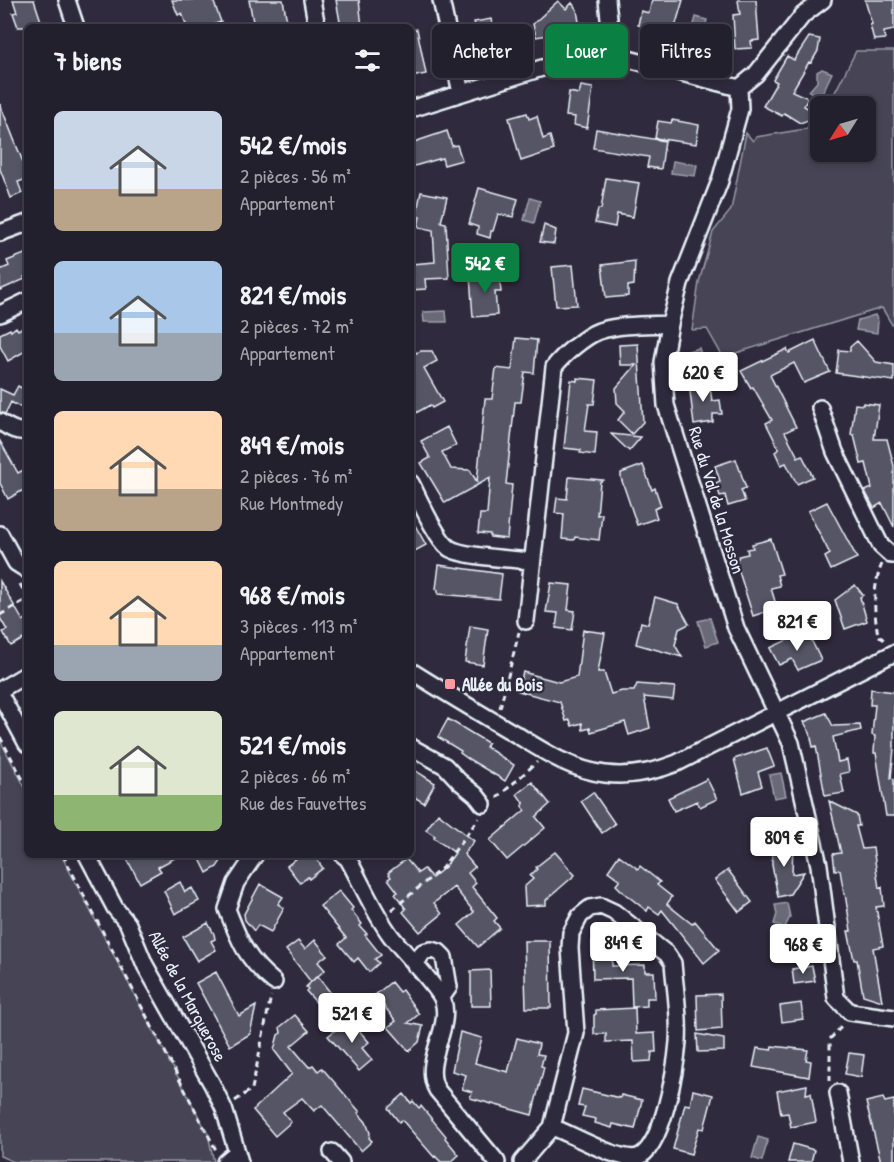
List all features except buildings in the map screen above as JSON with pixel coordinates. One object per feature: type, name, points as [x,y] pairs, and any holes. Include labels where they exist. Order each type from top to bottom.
[{"type":"street","points":[[67,0],[75,24]]},
{"type":"street","points":[[312,0],[316,24]]},
{"type":"street","points":[[441,0],[461,93]]},
{"type":"street","points":[[607,0],[610,24]]},
{"type":"street","points":[[628,59],[739,88],[756,74],[802,15],[823,0]]},
{"type":"street","points":[[414,108],[545,67]]},
{"type":"street","name":"Rue du Val de la Mosson","points":[[739,88],[740,110],[720,181],[680,283],[670,324],[663,362],[666,405],[736,628],[791,743],[819,865],[836,998],[850,1012]]},
{"type":"street","points":[[0,233],[24,224]]},
{"type":"street","points":[[0,314],[24,303]]},
{"type":"street","points":[[526,621],[554,367],[561,357],[597,332],[633,326],[670,324]]},
{"type":"street","points":[[820,408],[834,452],[881,546],[890,553]]},
{"type":"street","points":[[0,422],[14,430],[24,431]]},
{"type":"street","points":[[414,489],[448,548],[460,553],[532,561]]},
{"type":"street","points":[[0,534],[16,563],[24,568]]},
{"type":"street","points":[[414,673],[547,753],[575,767],[606,774],[642,773],[676,763],[894,654]]},
{"type":"street","points":[[24,676],[0,692],[24,738]]},
{"type":"street","points":[[414,749],[446,766],[483,804]]},
{"type":"street","name":"Allée de la Marquerose","points":[[89,858],[115,908],[128,924],[145,965],[224,1109],[230,1157]]},
{"type":"street","points":[[253,858],[236,883],[227,909],[241,946],[256,968],[274,982]]},
{"type":"street","points":[[347,858],[390,934],[442,997],[446,1012],[432,1070],[432,1081],[497,1162]]},
{"type":"street","points":[[522,1162],[552,1127],[576,1033],[571,933],[580,916],[590,908],[601,906],[614,912],[667,954],[673,963],[678,1041],[670,1092],[655,1139],[649,1149],[639,1157],[624,1158],[552,1127]]},
{"type":"street","points":[[415,965],[423,952],[431,950],[439,952],[444,957],[449,987],[442,997]]},
{"type":"street","points":[[850,1012],[894,1018]]},
{"type":"street","points":[[838,1093],[851,1162]]},
{"type":"path","points":[[890,553],[877,575],[875,621],[878,635],[884,641],[894,642]]},
{"type":"path","points":[[0,615],[24,601]]},
{"type":"path","points":[[500,709],[520,628],[526,621]]},
{"type":"path","points":[[0,737],[24,781]]},
{"type":"path","points":[[381,919],[442,868],[479,821],[483,804],[491,803],[547,753]]},
{"type":"path","points":[[65,858],[230,1157]]},
{"type":"path","points":[[224,1109],[252,1089],[274,982]]},
{"type":"path","points":[[838,1093],[830,1085],[830,1040],[846,1022],[850,1012]]},
{"type":"shaded area","points":[[856,51],[894,51],[894,328],[882,308],[723,357],[707,329],[692,330],[699,282],[713,232],[731,210],[746,133],[753,141],[756,137],[810,128],[810,162],[876,162],[876,96],[833,96]]},
{"type":"shaded area","points":[[0,740],[24,785],[24,858],[63,858],[208,1134],[214,1162],[14,1162],[0,1156]]},
{"type":"water","points":[[696,17],[707,20],[706,24],[694,24]]},
{"type":"water","points":[[822,69],[832,73],[821,96],[809,91],[817,82],[817,72]]},
{"type":"water","points":[[673,161],[697,165],[695,176],[671,173]]},
{"type":"water","points":[[530,198],[540,201],[534,223],[524,220]]},
{"type":"water","points":[[446,311],[447,322],[424,322],[423,312]]},
{"type":"water","points":[[875,315],[878,321],[877,333],[856,330],[858,320]]},
{"type":"water","points":[[699,348],[706,370],[695,374],[688,351]]},
{"type":"water","points":[[710,618],[718,642],[706,646],[698,621]]},
{"type":"water","points":[[781,773],[786,796],[774,798],[769,775]]},
{"type":"water","points":[[787,903],[790,917],[785,927],[774,924],[777,914],[775,905]]},
{"type":"water","points":[[758,1137],[768,1140],[762,1161],[752,1158]]},
{"type":"place","name":"Allée du Bois","points":[[450,684]]}]
